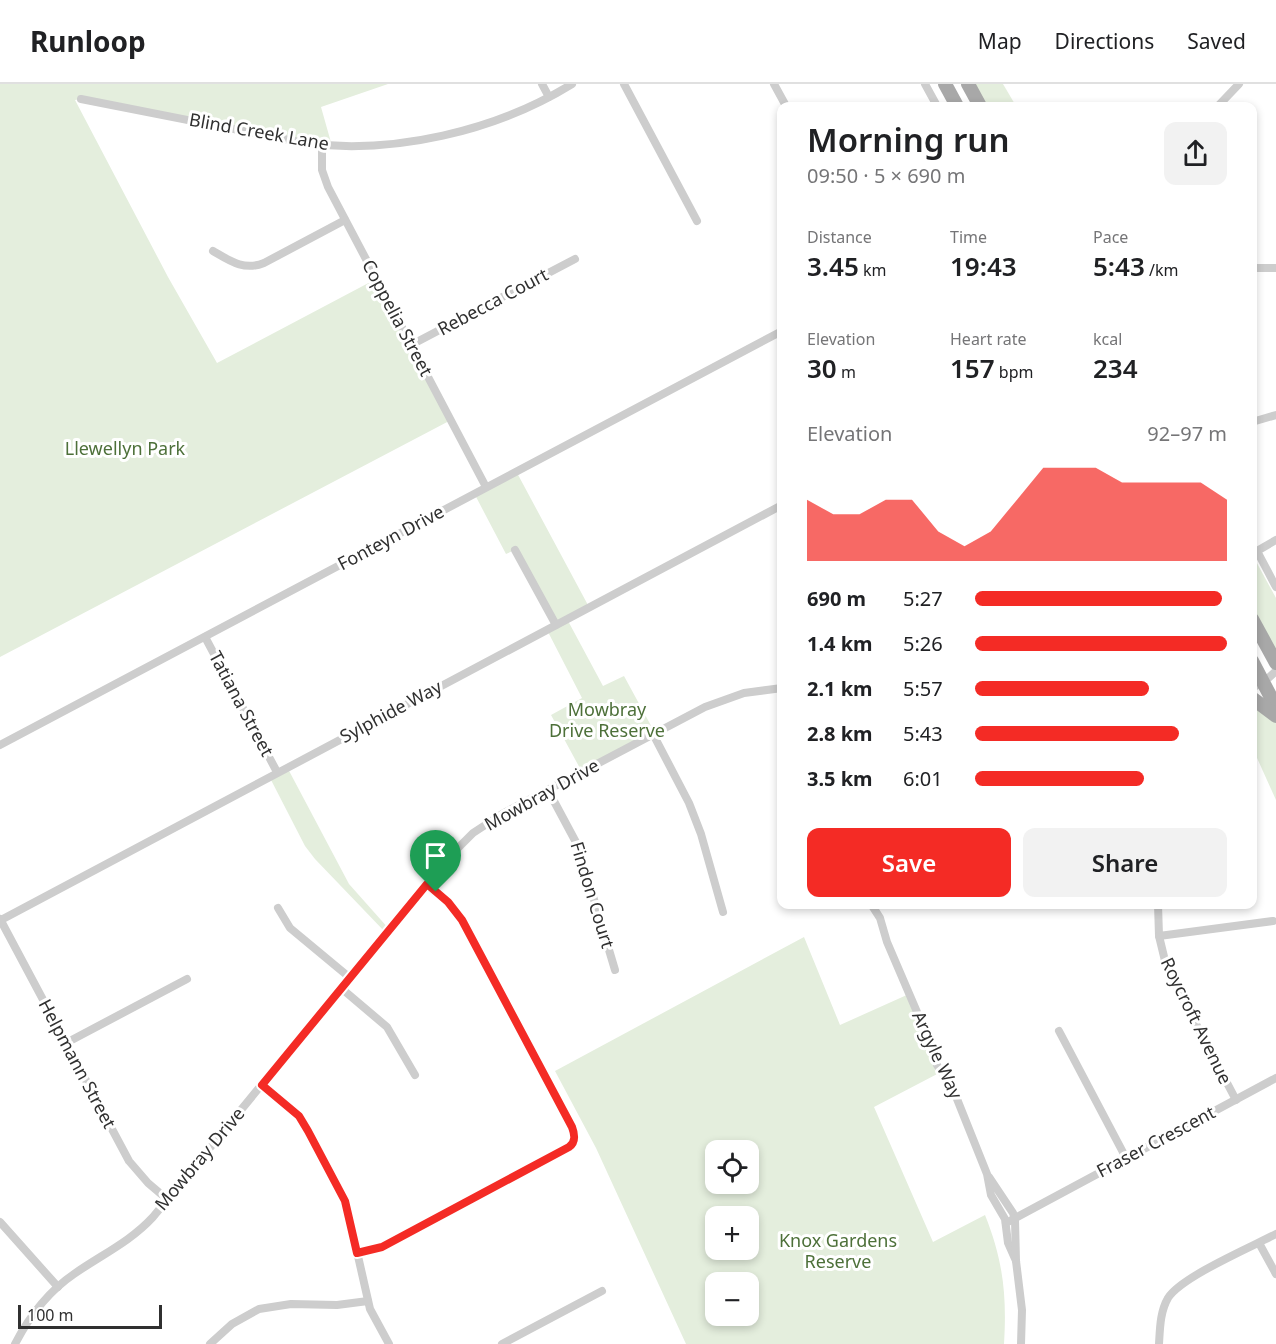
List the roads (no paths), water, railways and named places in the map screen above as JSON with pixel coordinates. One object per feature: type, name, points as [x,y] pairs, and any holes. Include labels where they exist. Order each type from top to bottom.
[{"type":"main road","points":[[945,84],[955,102]]},
{"type":"main road","points":[[968,84],[978,102]]},
{"type":"main road","points":[[1257,628],[1276,663]]},
{"type":"main road","points":[[1257,678],[1276,707]]},
{"type":"main road","points":[[1257,702],[1276,716]]},
{"type":"street","points":[[542,84],[549,97]]},
{"type":"street","name":"Blind Creek Lane","points":[[81,99],[322,145],[377,144],[446,135],[504,117],[572,84]]},
{"type":"street","points":[[624,84],[697,221]]},
{"type":"street","points":[[774,84],[784,102]]},
{"type":"street","points":[[926,84],[936,102]]},
{"type":"street","points":[[1222,102],[1239,84]]},
{"type":"street","name":"Coppelia Street","points":[[322,145],[323,175],[486,487]]},
{"type":"street","points":[[213,251],[234,263],[252,267],[264,263],[345,220]]},
{"type":"street","name":"Rebecca Court","points":[[411,345],[575,259]]},
{"type":"street","points":[[1257,268],[1276,268]]},
{"type":"street","name":"Fonteyn Drive","points":[[0,745],[777,334]]},
{"type":"street","points":[[1257,421],[1276,415]]},
{"type":"street","name":"Sylphide Way","points":[[0,919],[777,508]]},
{"type":"street","points":[[1276,540],[1257,551],[1276,588]]},
{"type":"street","points":[[515,550],[556,625]]},
{"type":"street","name":"Tatiana Street","points":[[205,637],[277,772]]},
{"type":"street","points":[[1257,676],[1276,670]]},
{"type":"street","name":"Mowbray Drive","points":[[15,1344],[31,1317],[58,1287],[76,1272],[130,1238],[168,1200],[447,858],[480,828],[502,814],[705,707],[729,697],[777,689]]},
{"type":"street","points":[[653,734],[689,803],[701,834],[723,912]]},
{"type":"street","name":"Findon Court","points":[[548,790],[578,846],[615,970]]},
{"type":"street","points":[[357,1253],[382,1247],[548,1159],[569,1147],[575,1136],[462,920],[448,902],[427,884]]},
{"type":"street","points":[[278,908],[290,928],[349,977]]},
{"type":"street","name":"Argyle Way","points":[[874,909],[880,918],[887,942],[934,1057],[952,1087],[987,1174],[1009,1218]]},
{"type":"street","name":"Roycroft Avenue","points":[[1158,909],[1159,936],[1163,958],[1236,1100]]},
{"type":"street","name":"Helpmann Street","points":[[0,919],[129,1161],[148,1183],[168,1200]]},
{"type":"street","points":[[1159,936],[1273,921]]},
{"type":"street","points":[[66,1043],[187,979]]},
{"type":"street","points":[[341,988],[387,1027],[415,1075]]},
{"type":"street","points":[[1059,1031],[1126,1158]]},
{"type":"street","name":"Fraser Crescent","points":[[1009,1218],[1276,1078]]},
{"type":"street","points":[[262,1085],[299,1116],[345,1201],[368,1301],[389,1344]]},
{"type":"street","points":[[1009,1218],[1022,1310],[1021,1344]]},
{"type":"street","points":[[0,1222],[58,1287]]},
{"type":"street","points":[[1159,1344],[1162,1315],[1166,1302],[1174,1291],[1192,1278],[1276,1234]]},
{"type":"street","points":[[1259,1243],[1276,1274]]},
{"type":"street","points":[[502,1344],[602,1291]]},
{"type":"street","points":[[210,1344],[232,1324],[259,1309],[291,1304],[328,1306],[368,1301]]},
{"type":"park label","name":"Llewellyn Park","points":[[125,449]]},
{"type":"park label","name":"Mowbray Drive Reserve","points":[[607,720]]},
{"type":"park label","name":"Knox Gardens Reserve","points":[[838,1251]]}]
